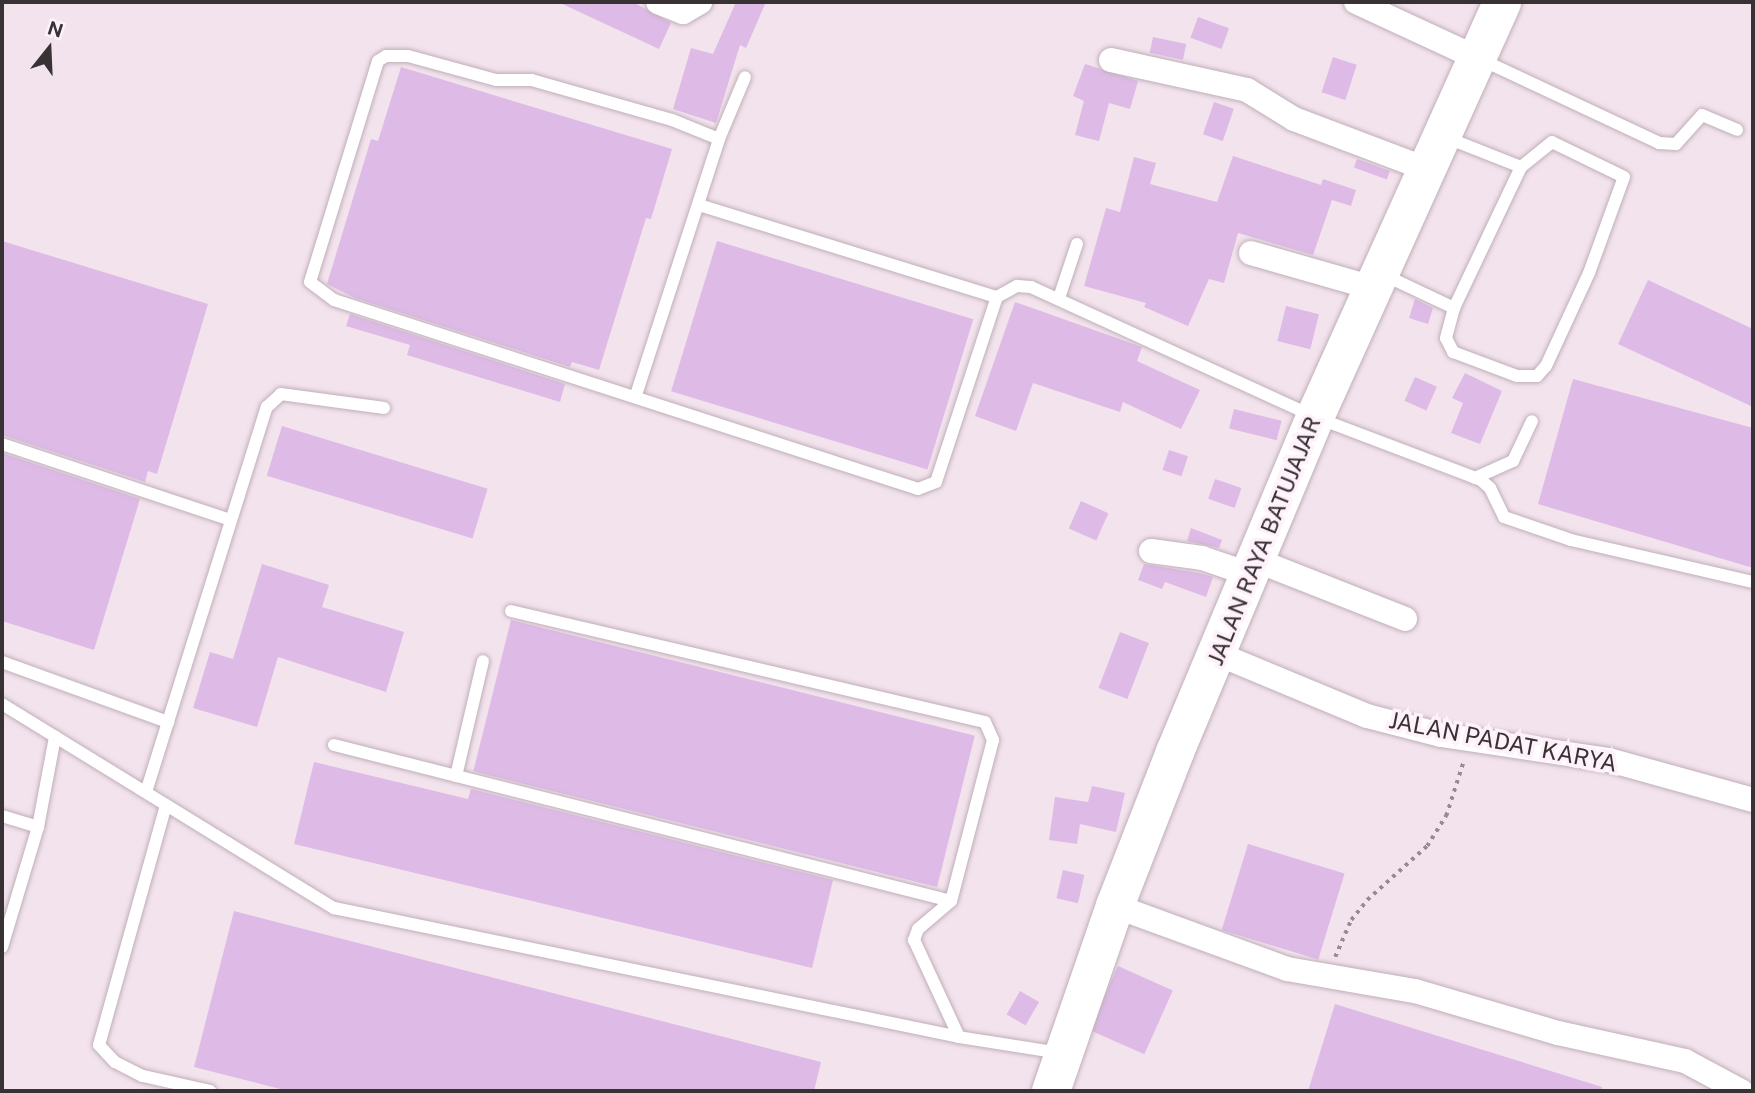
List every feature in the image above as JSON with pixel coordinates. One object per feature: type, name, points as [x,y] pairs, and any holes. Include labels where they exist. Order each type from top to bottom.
[{"type":"highway","name":"JALAN RAYA BATUJAJAR","points":[[1052,1091],[1115,906],[1315,417],[1437,153],[1502,2]]},
{"type":"street","points":[[658,2],[683,12],[700,2]]},
{"type":"street","points":[[1356,2],[1477,58]]},
{"type":"street","points":[[1111,60],[1227,83],[1259,95],[1294,119],[1437,153]]},
{"type":"street","points":[[1251,253],[1378,281]]},
{"type":"street","points":[[1151,551],[1255,568],[1405,619]]},
{"type":"street","name":"JALAN PADAT KARYA","points":[[1218,653],[1367,716],[1472,739],[1609,760],[1753,800]]},
{"type":"street","points":[[1115,906],[1287,969],[1326,978],[1415,991],[1558,1033],[1685,1061],[1741,1091]]},
{"type":"lane","points":[[719,139],[672,120],[532,80],[491,79],[408,56],[378,61],[310,277],[313,287],[334,300],[636,395],[912,489],[925,489],[936,482],[997,297],[1017,286],[1059,298],[1315,417],[1475,478],[1490,488],[1504,517],[1571,540],[1753,582]]},
{"type":"lane","points":[[1477,58],[1659,143],[1676,144],[1702,115],[1737,130]]},
{"type":"lane","points":[[636,395],[719,139],[745,77]]},
{"type":"lane","points":[[1552,142],[1623,177],[1589,273],[1546,366],[1538,376],[1517,376],[1453,352],[1446,338],[1454,308],[1521,167],[1535,151],[1552,142]]},
{"type":"lane","points":[[1437,153],[1521,167]]},
{"type":"lane","points":[[699,205],[997,297]]},
{"type":"lane","points":[[1059,298],[1077,244]]},
{"type":"lane","points":[[1378,281],[1454,308]]},
{"type":"lane","points":[[146,792],[259,422],[274,398],[281,394],[384,408]]},
{"type":"lane","points":[[1475,478],[1513,461],[1532,421]]},
{"type":"lane","points":[[2,444],[230,520]]},
{"type":"lane","points":[[512,611],[985,722],[991,731],[991,748],[951,901],[918,929],[915,940],[959,1037]]},
{"type":"lane","points":[[456,776],[484,661]]},
{"type":"lane","points":[[2,662],[168,722]]},
{"type":"lane","points":[[2,704],[146,792],[298,890],[346,912],[959,1037],[1065,1054]]},
{"type":"lane","points":[[2,947],[38,827],[55,737]]},
{"type":"lane","points":[[334,745],[951,901]]},
{"type":"lane","points":[[166,805],[99,1045],[126,1069],[171,1087],[210,1091]]},
{"type":"lane","points":[[2,816],[38,827]]},
{"type":"path","points":[[1326,978],[1351,920],[1427,846],[1446,816],[1472,739]]},
{"type":"building","points":[[558,2],[633,2],[671,23],[659,49]]},
{"type":"building","points":[[736,2],[766,2],[746,48],[740,45],[716,123],[673,109],[691,48],[713,54]]},
{"type":"building","points":[[1198,17],[1229,28],[1221,49],[1190,38]]},
{"type":"building","points":[[1153,37],[1186,44],[1183,60],[1150,53]]},
{"type":"building","points":[[1333,57],[1357,65],[1345,100],[1322,92]]},
{"type":"building","points":[[1085,64],[1138,81],[1130,109],[1109,103],[1099,141],[1075,135],[1084,101],[1073,96]]},
{"type":"building","points":[[401,67],[672,149],[651,219],[646,218],[599,370],[572,362],[570,367],[355,298],[327,284],[371,139],[378,141]]},
{"type":"building","points":[[1214,102],[1234,109],[1223,141],[1203,134]]},
{"type":"building","points":[[1233,156],[1321,185],[1323,179],[1356,190],[1351,206],[1332,200],[1313,255],[1238,233],[1224,283],[1209,279],[1188,326],[1144,307],[1146,303],[1084,286],[1106,208],[1120,212],[1134,157],[1156,163],[1150,184],[1217,202]]},
{"type":"building","points":[[1357,159],[1390,171],[1387,179],[1354,167]]},
{"type":"building","points":[[2,241],[208,304],[157,474],[148,471],[145,482],[2,435]]},
{"type":"building","points":[[717,241],[973,319],[927,469],[671,391]]},
{"type":"building","points":[[1648,280],[1753,329],[1753,407],[1618,344]]},
{"type":"building","points":[[1415,299],[1433,308],[1428,324],[1409,318]]},
{"type":"building","points":[[1015,302],[1142,347],[1137,361],[1200,390],[1181,429],[1123,402],[1120,412],[1033,383],[1016,431],[975,416]]},
{"type":"building","points":[[1286,306],[1319,314],[1310,349],[1277,341]]},
{"type":"building","points":[[350,314],[565,384],[560,402],[407,355],[410,345],[346,326]]},
{"type":"building","points":[[1465,373],[1502,391],[1480,444],[1451,433],[1463,403],[1452,398]]},
{"type":"building","points":[[1415,377],[1437,387],[1426,411],[1404,401]]},
{"type":"building","points":[[1573,379],[1753,428],[1753,568],[1538,504]]},
{"type":"building","points":[[1234,409],[1282,421],[1277,440],[1229,428]]},
{"type":"building","points":[[282,426],[488,489],[472,539],[267,476]]},
{"type":"building","points":[[1169,450],[1188,456],[1182,476],[1163,470]]},
{"type":"building","points":[[2,453],[140,499],[94,650],[2,621]]},
{"type":"building","points":[[1215,479],[1241,488],[1235,508],[1208,499]]},
{"type":"building","points":[[1081,501],[1108,513],[1096,541],[1069,528]]},
{"type":"building","points":[[1191,528],[1222,540],[1219,548],[1187,541]]},
{"type":"building","points":[[262,564],[329,585],[322,607],[404,632],[386,692],[278,657],[257,727],[193,708],[210,652],[233,659]]},
{"type":"building","points":[[1144,564],[1213,577],[1206,597],[1165,582],[1162,589],[1138,580]]},
{"type":"building","points":[[511,620],[975,736],[937,887],[473,771]]},
{"type":"building","points":[[1120,632],[1149,643],[1127,699],[1098,688]]},
{"type":"building","points":[[314,762],[468,799],[471,789],[833,880],[812,968],[294,844]]},
{"type":"building","points":[[1092,786],[1125,793],[1116,832],[1080,824],[1077,844],[1049,840],[1055,797],[1088,802]]},
{"type":"building","points":[[1248,844],[1345,874],[1318,960],[1222,930]]},
{"type":"building","points":[[1063,870],[1084,875],[1078,903],[1056,898]]},
{"type":"building","points":[[234,911],[821,1062],[814,1091],[288,1091],[194,1067]]},
{"type":"building","points":[[1118,966],[1173,990],[1144,1054],[1090,1030]]},
{"type":"building","points":[[1020,991],[1039,1002],[1026,1025],[1006,1014]]},
{"type":"building","points":[[1335,1004],[1602,1087],[1602,1091],[1308,1091]]}]
